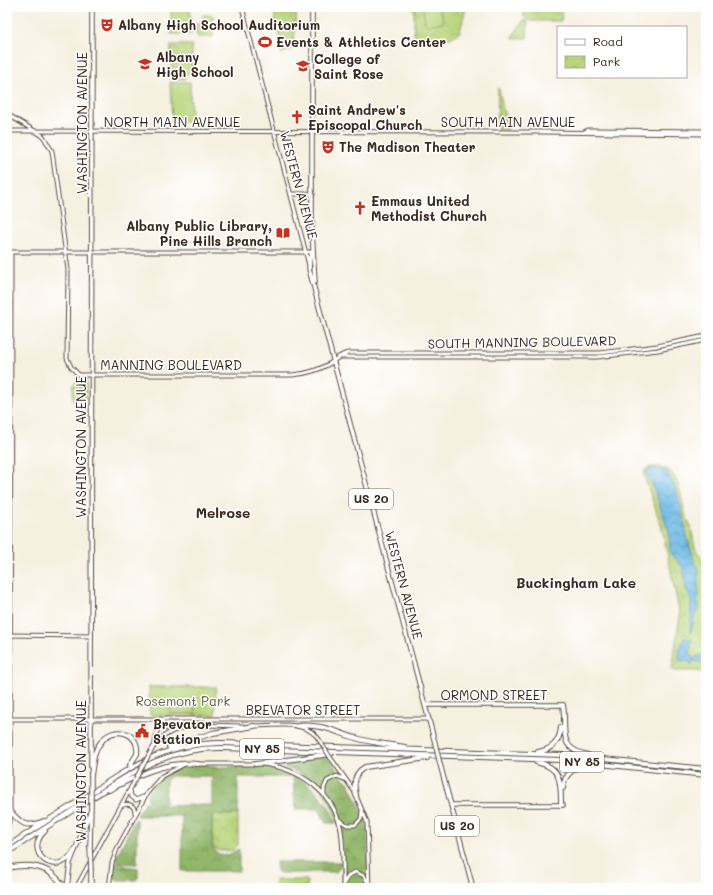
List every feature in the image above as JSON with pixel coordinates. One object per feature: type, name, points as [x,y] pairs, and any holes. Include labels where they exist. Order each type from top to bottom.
[{"type":"highway","points":[[512,753],[542,752],[553,746],[560,736],[563,705]]},
{"type":"highway","points":[[563,705],[563,732],[565,739],[571,747],[583,754],[614,760]]},
{"type":"highway","points":[[143,760],[159,751],[193,739],[219,732],[254,726]]},
{"type":"highway","points":[[298,726],[318,726],[359,739],[432,750]]},
{"type":"highway","points":[[91,775],[93,753],[101,741],[113,732],[123,732],[133,738],[138,747],[136,758],[115,777]]},
{"type":"highway","name":"NY 85","points":[[7,847],[143,760],[177,747],[209,743],[512,753],[614,760],[706,769]]},
{"type":"highway","name":"NY 85","points":[[7,853],[146,764],[187,750],[223,748],[512,758],[614,765],[706,775]]},
{"type":"highway","points":[[256,764],[330,754],[375,753]]},
{"type":"highway","points":[[356,795],[354,784],[355,778],[358,772],[365,767],[426,758],[453,756]]},
{"type":"highway","points":[[512,758],[540,762],[553,769],[560,782],[562,805]]},
{"type":"highway","points":[[85,802],[157,768],[179,763],[198,764]]},
{"type":"highway","points":[[562,805],[564,782],[573,769],[585,765],[614,765]]},
{"type":"highway","points":[[10,811],[16,820],[29,824],[40,823],[64,810]]},
{"type":"highway","points":[[7,830],[10,811]]},
{"type":"highway","points":[[67,814],[41,834],[38,842],[38,850],[45,861],[57,864],[68,860],[75,850]]},
{"type":"highway","points":[[7,868],[29,866],[41,868],[52,874],[66,888]]},
{"type":"main road","name":"WASHINGTON AVENUE","points":[[92,7],[91,719],[93,753]]},
{"type":"main road","name":"US 20","points":[[312,7],[314,272]]},
{"type":"main road","name":"US 20","points":[[309,269],[310,259],[313,252]]},
{"type":"main road","name":"WESTERN AVENUE","points":[[309,269],[336,358],[473,888]]},
{"type":"main road","name":"WESTERN AVENUE","points":[[314,272],[315,287]]},
{"type":"main road","name":"ORMOND STREET","points":[[425,705],[563,705]]},
{"type":"main road","name":"WASHINGTON AVENUE","points":[[91,775],[91,888]]},
{"type":"main road","points":[[451,805],[562,805]]},
{"type":"main road","points":[[66,888],[68,868],[85,829],[90,810]]},
{"type":"main road","points":[[91,877],[94,888]]},
{"type":"street","name":"WESTERN AVENUE","points":[[242,7],[306,252],[309,269]]},
{"type":"street","name":"MANNING BOULEVARD","points":[[7,114],[37,131],[46,139],[52,151],[58,209],[66,252],[68,275],[68,360],[77,374],[91,376],[284,376],[314,371],[336,358]]},
{"type":"street","name":"SOUTH MAIN AVENUE","points":[[313,132],[584,132],[588,130],[706,130]]},
{"type":"street","name":"NORTH MAIN AVENUE","points":[[7,131],[313,132]]},
{"type":"street","name":"SOUTH MAIN AVENUE","points":[[584,132],[588,134],[706,134]]},
{"type":"street","points":[[291,194],[313,194]]},
{"type":"street","points":[[10,811],[9,252],[313,252]]},
{"type":"street","name":"WESTERN AVENUE","points":[[306,252],[314,272]]},
{"type":"street","name":"SOUTH MANNING BOULEVARD","points":[[336,358],[350,353],[600,353],[665,345],[706,336]]},
{"type":"street","name":"SOUTH MANNING BOULEVARD","points":[[336,358],[597,357],[658,350],[706,340]]},
{"type":"street","points":[[9,635],[91,636]]},
{"type":"street","name":"BREVATOR STREET","points":[[10,720],[429,719]]},
{"type":"street","points":[[161,720],[165,728],[193,726],[298,726],[312,732],[349,783],[362,808],[368,832],[369,886]]},
{"type":"street","points":[[151,751],[161,720]]},
{"type":"street","points":[[76,888],[151,751],[160,738],[177,728]]},
{"type":"street","points":[[109,888],[115,856],[135,815],[154,783],[168,772],[180,766],[198,764],[256,764],[275,766],[299,774],[315,786],[324,795],[338,819],[342,838],[343,886]]},
{"type":"street","points":[[324,795],[325,783],[334,777],[342,777],[349,783]]},
{"type":"street","points":[[130,788],[131,796],[136,800],[141,799],[147,793]]},
{"type":"street","points":[[120,807],[124,804],[131,805],[135,810],[135,815]]},
{"type":"street","points":[[338,819],[347,826],[355,825],[361,819],[362,808]]},
{"type":"street","points":[[343,886],[349,875],[356,872],[364,876],[369,886]]},
{"type":"green space","points":[[171,7],[190,7],[191,34],[171,34]]},
{"type":"green space","points":[[414,7],[466,7],[460,32],[450,38],[414,38]]},
{"type":"green space","points":[[423,7],[437,7],[444,22],[427,25],[425,23]]},
{"type":"green space","points":[[523,7],[562,7],[561,21],[531,21],[524,17]]},
{"type":"green space","points":[[275,10],[297,10],[293,49],[281,54],[278,24],[275,20]]},
{"type":"green space","points":[[203,15],[213,15],[213,37],[198,37],[196,34],[196,23],[203,25]]},
{"type":"green space","points":[[527,20],[527,38],[513,39],[513,36],[523,21]]},
{"type":"green space","points":[[171,45],[192,45],[192,73],[185,73],[185,79],[171,79]]},
{"type":"green space","points":[[170,82],[190,82],[191,122],[172,122]]},
{"type":"green space","points":[[498,88],[499,89],[508,130],[497,129]]},
{"type":"green space","points":[[78,379],[86,379],[86,399],[73,399],[73,386]]},
{"type":"green space","points":[[651,467],[661,467],[669,470],[675,479],[686,517],[692,530],[694,544],[698,553],[706,560],[706,671],[676,671],[672,669],[680,615],[662,528],[644,475],[645,469]]},
{"type":"green space","name":"Rosemont Park","points":[[149,687],[216,687],[215,715],[150,715]]},
{"type":"green space","points":[[170,705],[195,707],[196,714],[170,714]]},
{"type":"green space","points":[[328,756],[341,776],[349,783],[367,822],[369,888],[343,888],[343,858],[340,829],[330,802],[310,779],[276,763]]},
{"type":"green space","points":[[187,764],[209,765],[211,767],[263,767],[282,770],[290,774],[291,777],[238,777],[238,815],[212,815],[212,847],[218,854],[228,855],[239,849],[239,871],[182,871],[182,816],[137,816],[145,801],[150,806],[212,805],[212,776],[170,776],[166,781],[165,804],[151,804],[148,802],[147,793],[162,776]]},
{"type":"green space","points":[[293,774],[319,794],[324,800],[336,823],[326,823],[319,809],[295,809]]},
{"type":"green space","points":[[212,815],[238,815],[238,845],[233,850],[220,851],[213,847]]},
{"type":"green space","points":[[135,820],[137,820],[137,864],[119,863],[116,857]]},
{"type":"green space","points":[[115,861],[119,865],[138,868],[138,878],[136,880],[116,880],[112,874]]},
{"type":"green space","points":[[276,862],[341,862],[340,868],[336,872],[281,873],[277,871]]},
{"type":"green space","points":[[275,880],[307,880],[307,888],[275,888]]},
{"type":"water","points":[[653,468],[666,471],[672,480],[679,500],[694,561],[699,569],[698,588],[700,593],[697,599],[699,603],[698,613],[695,614],[691,633],[691,599],[686,589],[683,567],[670,553],[669,532],[651,481],[646,473],[648,470]]},
{"type":"water","points":[[684,638],[692,639],[690,653],[694,659],[697,656],[702,655],[701,662],[695,661],[691,664],[690,662],[679,660],[679,651]]},
{"type":"place","name":"Albany High School Auditorium","points":[[107,25]]},
{"type":"place","name":"Events & Athletics Center","points":[[265,42]]},
{"type":"place","name":"Albany High School","points":[[145,64]]},
{"type":"place","name":"College of Saint Rose","points":[[303,66]]},
{"type":"place","name":"Saint Andrew's Episcopal Church","points":[[297,117]]},
{"type":"place","name":"The Madison Theater","points":[[328,147]]},
{"type":"place","name":"Emmaus United Methodist Church","points":[[360,208]]},
{"type":"place","name":"Albany Public Library, Pine Hills Branch","points":[[283,233]]},
{"type":"place","name":"Brevator Station","points":[[142,731]]},
{"type":"district","name":"Melrose","points":[[223,513]]},
{"type":"district","name":"Buckingham Lake","points":[[576,583]]}]
